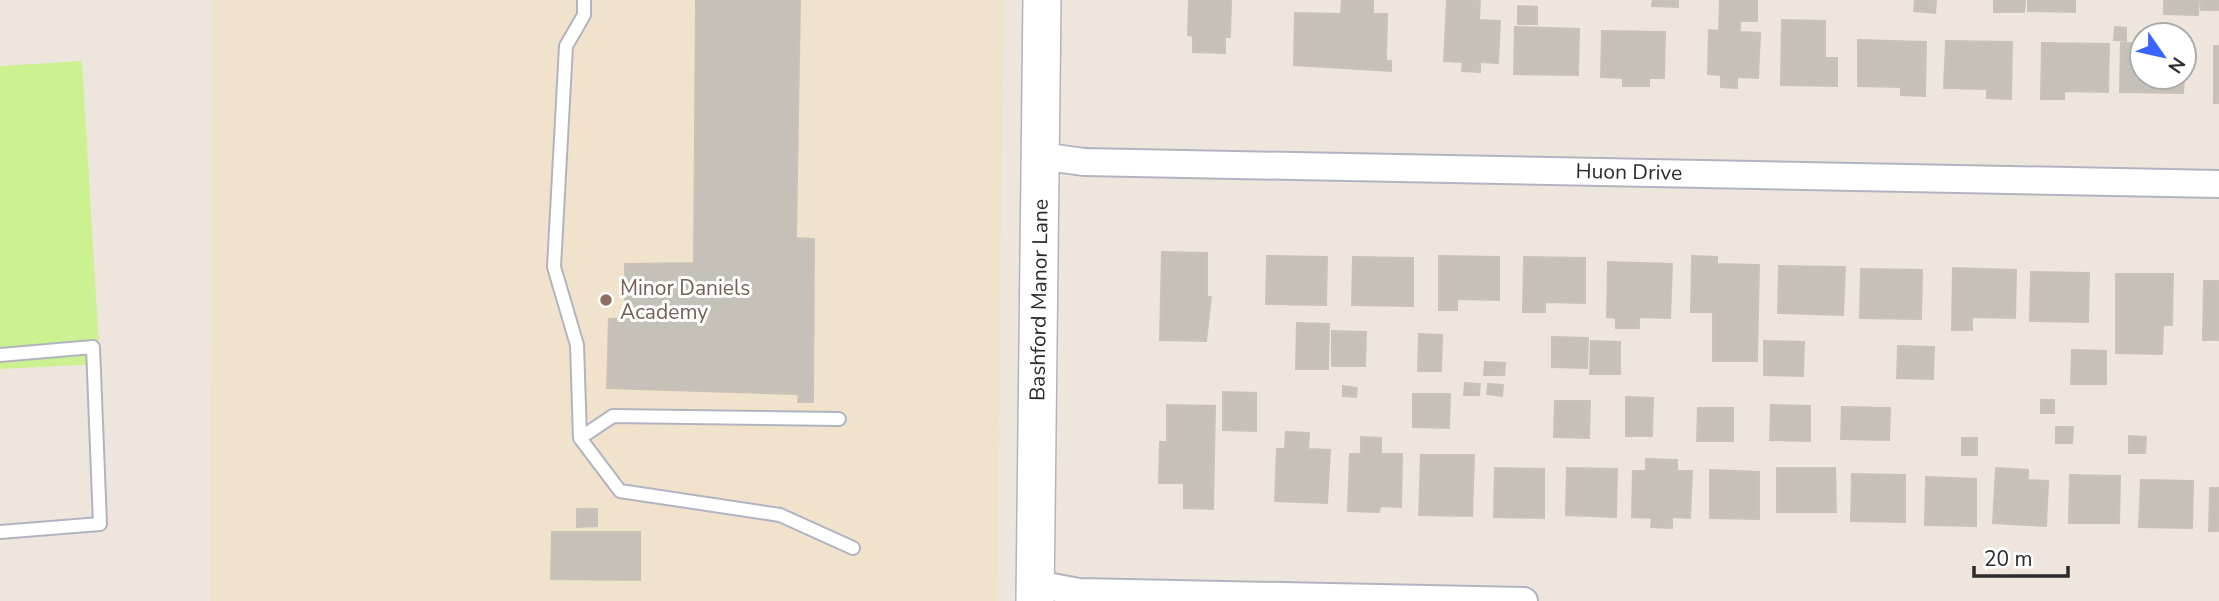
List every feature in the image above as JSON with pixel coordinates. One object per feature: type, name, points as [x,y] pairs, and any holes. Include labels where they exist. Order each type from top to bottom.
[{"type":"street","name":"Bashford Manor Lane","points":[[1035,592],[1042,0]]},
{"type":"street","name":"Huon Drive","points":[[1040,156],[1098,162],[2219,184]]},
{"type":"street","points":[[1035,592],[1524,601]]},
{"type":"lane","points":[[584,0],[584,15],[566,46],[554,267],[577,345],[580,438],[621,491],[780,515],[853,548]]},
{"type":"lane","points":[[0,355],[93,347],[100,524],[0,532]]},
{"type":"lane","points":[[580,438],[613,416],[839,419]]},
{"type":"shaded area","name":"Minor Daniels Academy","points":[[212,0],[1004,0],[997,601],[210,601]]},
{"type":"green space","points":[[82,61],[100,364],[0,369],[0,66]]},
{"type":"building","name":"Minor Daniels Academy","points":[[696,0],[800,0],[796,238],[814,239],[813,402],[798,402],[799,395],[795,394],[607,388],[609,319],[625,318],[625,264],[694,263]]},
{"type":"building","points":[[1189,0],[1231,0],[1230,37],[1225,37],[1225,53],[1193,52],[1193,36],[1188,35]]},
{"type":"building","points":[[1342,0],[1373,1],[1373,14],[1387,14],[1386,61],[1391,61],[1391,71],[1294,65],[1295,13],[1341,14]]},
{"type":"building","points":[[1447,0],[1480,0],[1479,20],[1500,21],[1498,63],[1480,62],[1480,72],[1462,71],[1463,62],[1444,61]]},
{"type":"building","points":[[1653,0],[1678,0],[1678,7],[1652,6]]},
{"type":"building","points":[[1720,0],[1757,0],[1757,21],[1740,21],[1740,32],[1760,33],[1758,78],[1737,77],[1737,88],[1721,87],[1721,75],[1708,74],[1709,30],[1719,31]]},
{"type":"building","points":[[1915,0],[1936,0],[1935,13],[1914,11]]},
{"type":"building","points":[[1994,0],[2025,0],[2024,12],[1994,12]]},
{"type":"building","points":[[2028,0],[2075,0],[2075,12],[2028,11]]},
{"type":"building","points":[[2164,0],[2199,0],[2198,15],[2164,14]]},
{"type":"building","points":[[2201,0],[2219,0],[2219,10],[2201,10]]},
{"type":"building","points":[[1518,6],[1537,7],[1537,24],[1518,24]]},
{"type":"building","points":[[1782,20],[1825,21],[1825,58],[1837,58],[1837,86],[1781,85]]},
{"type":"building","points":[[1515,27],[1579,29],[1578,75],[1514,74]]},
{"type":"building","points":[[2115,27],[2126,28],[2126,41],[2114,40]]},
{"type":"building","points":[[1602,31],[1665,32],[1664,78],[1649,78],[1649,86],[1623,86],[1623,78],[1601,77]]},
{"type":"building","points":[[1858,40],[1926,42],[1925,96],[1901,95],[1901,87],[1858,86]]},
{"type":"building","points":[[1946,41],[2012,42],[2011,99],[1987,98],[1987,89],[1944,88]]},
{"type":"building","points":[[2042,43],[2109,44],[2108,92],[2064,91],[2064,99],[2041,99]]},
{"type":"building","points":[[2121,43],[2128,43],[2128,91],[2183,91],[2183,93],[2120,92]]},
{"type":"building","points":[[2214,46],[2219,46],[2219,103],[2214,103]]},
{"type":"building","points":[[1162,252],[1207,253],[1207,297],[1211,297],[1206,341],[1160,340]]},
{"type":"building","points":[[1267,256],[1327,257],[1326,305],[1266,304]]},
{"type":"building","points":[[1439,256],[1499,257],[1499,300],[1457,299],[1457,310],[1439,310]]},
{"type":"building","points":[[1692,256],[1717,257],[1717,264],[1759,265],[1757,361],[1713,361],[1713,312],[1691,312]]},
{"type":"building","points":[[1353,257],[1413,258],[1413,306],[1352,305]]},
{"type":"building","points":[[1524,257],[1585,258],[1585,303],[1545,302],[1545,312],[1523,312]]},
{"type":"building","points":[[1608,262],[1672,264],[1670,318],[1639,317],[1639,328],[1616,328],[1616,318],[1607,317]]},
{"type":"building","points":[[1779,266],[1845,267],[1843,315],[1778,313]]},
{"type":"building","points":[[1953,268],[2016,270],[2015,318],[1972,317],[1972,330],[1952,330]]},
{"type":"building","points":[[1861,269],[1922,270],[1921,319],[1860,318]]},
{"type":"building","points":[[2031,272],[2089,273],[2088,322],[2030,321]]},
{"type":"building","points":[[2116,274],[2173,274],[2172,325],[2163,325],[2162,354],[2116,353]]},
{"type":"building","points":[[2204,281],[2219,281],[2219,340],[2203,340]]},
{"type":"building","points":[[1297,323],[1329,324],[1328,369],[1296,369]]},
{"type":"building","points":[[1332,331],[1366,332],[1365,366],[1332,366]]},
{"type":"building","points":[[1419,334],[1442,335],[1441,371],[1418,371]]},
{"type":"building","points":[[1552,337],[1588,338],[1587,368],[1552,367]]},
{"type":"building","points":[[1591,341],[1620,342],[1620,374],[1590,374]]},
{"type":"building","points":[[1764,341],[1804,342],[1803,376],[1764,375]]},
{"type":"building","points":[[1898,346],[1934,347],[1933,379],[1897,378]]},
{"type":"building","points":[[2072,350],[2106,351],[2106,384],[2071,384]]},
{"type":"building","points":[[1485,362],[1505,363],[1504,375],[1484,375]]},
{"type":"building","points":[[1465,383],[1480,384],[1479,395],[1464,395]]},
{"type":"building","points":[[1488,384],[1503,385],[1502,396],[1487,394]]},
{"type":"building","points":[[1343,386],[1357,388],[1356,397],[1343,396]]},
{"type":"building","points":[[1223,392],[1256,393],[1256,431],[1223,430]]},
{"type":"building","points":[[1413,394],[1450,394],[1449,428],[1413,427]]},
{"type":"building","points":[[1626,397],[1653,398],[1652,436],[1626,436]]},
{"type":"building","points":[[2041,400],[2054,400],[2054,413],[2041,413]]},
{"type":"building","points":[[1555,401],[1590,401],[1589,438],[1554,437]]},
{"type":"building","points":[[1167,405],[1215,406],[1213,509],[1184,508],[1184,483],[1159,483],[1160,442],[1167,442]]},
{"type":"building","points":[[1771,405],[1810,406],[1810,441],[1770,440]]},
{"type":"building","points":[[1842,407],[1890,408],[1889,440],[1841,439]]},
{"type":"building","points":[[1698,408],[1733,408],[1733,441],[1697,441]]},
{"type":"building","points":[[2056,427],[2073,427],[2072,443],[2056,443]]},
{"type":"building","points":[[1286,432],[1309,433],[1308,449],[1330,450],[1327,503],[1275,501],[1277,449],[1285,449]]},
{"type":"building","points":[[2129,436],[2146,437],[2145,453],[2129,453]]},
{"type":"building","points":[[1361,437],[1381,438],[1381,454],[1402,454],[1401,507],[1380,506],[1379,512],[1348,511],[1350,454],[1361,454]]},
{"type":"building","points":[[1962,438],[1977,438],[1977,455],[1962,455]]},
{"type":"building","points":[[1421,455],[1474,455],[1472,516],[1419,515]]},
{"type":"building","points":[[1646,459],[1677,460],[1677,471],[1692,471],[1690,518],[1672,517],[1672,528],[1651,527],[1652,518],[1632,517],[1633,471],[1646,471]]},
{"type":"building","points":[[1495,468],[1544,469],[1544,518],[1494,517]]},
{"type":"building","points":[[1567,468],[1617,469],[1616,517],[1566,515]]},
{"type":"building","points":[[1777,468],[1835,468],[1836,512],[1777,512]]},
{"type":"building","points":[[1996,468],[2028,470],[2028,480],[2048,481],[2046,526],[1993,523]]},
{"type":"building","points":[[1710,470],[1759,472],[1759,519],[1710,518]]},
{"type":"building","points":[[1852,474],[1905,475],[1905,522],[1851,521]]},
{"type":"building","points":[[2070,475],[2120,476],[2119,523],[2069,523]]},
{"type":"building","points":[[1926,477],[1976,479],[1976,526],[1925,525]]},
{"type":"building","points":[[2141,480],[2193,481],[2192,528],[2139,527]]},
{"type":"building","points":[[2210,488],[2219,488],[2219,531],[2209,531]]},
{"type":"building","points":[[577,509],[597,509],[597,526],[577,527]]},
{"type":"building","points":[[552,532],[640,532],[640,580],[551,579]]},
{"type":"place","name":"Minor Daniels Academy","points":[[606,300]]}]
